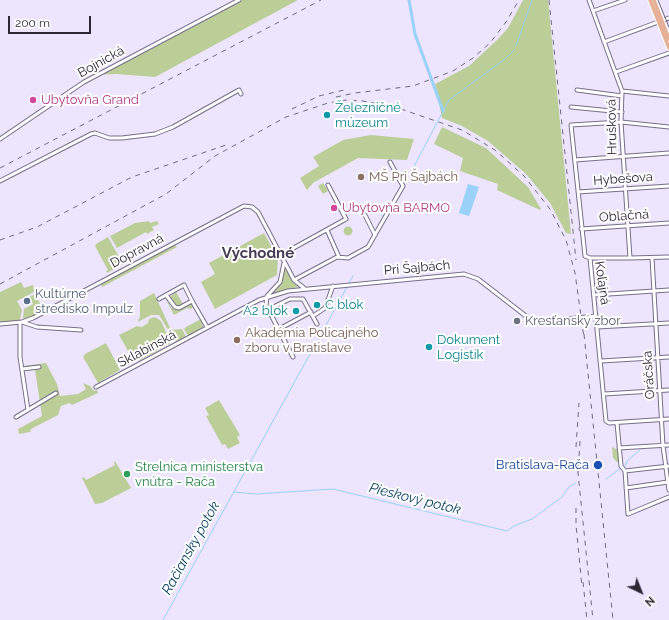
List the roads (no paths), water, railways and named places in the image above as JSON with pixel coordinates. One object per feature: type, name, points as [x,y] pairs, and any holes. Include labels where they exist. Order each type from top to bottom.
[{"type":"main road","points":[[650,0],[669,39]]},
{"type":"main road","points":[[654,0],[669,48]]},
{"type":"street","name":"Bojnická","points":[[0,139],[84,82],[239,0]]},
{"type":"street","name":"Hrušková","points":[[589,0],[622,91],[622,112],[620,122],[630,258]]},
{"type":"street","points":[[593,11],[625,0]]},
{"type":"street","points":[[604,42],[669,18]]},
{"type":"street","points":[[616,72],[669,54]]},
{"type":"street","points":[[0,181],[90,134],[96,133],[110,138],[122,138],[156,134],[173,127],[239,90],[241,94]]},
{"type":"street","points":[[577,90],[622,96]]},
{"type":"street","points":[[622,91],[669,96]]},
{"type":"street","points":[[571,107],[622,112]]},
{"type":"street","points":[[620,122],[669,127]]},
{"type":"street","name":"Koľajná","points":[[616,423],[607,422],[590,258],[586,257],[584,254],[581,229],[572,125],[620,122]]},
{"type":"street","points":[[575,160],[669,153]]},
{"type":"street","points":[[390,162],[403,186]]},
{"type":"street","points":[[294,280],[339,257],[348,258],[368,247],[406,182]]},
{"type":"street","points":[[305,288],[294,280],[281,255],[346,219],[328,185]]},
{"type":"street","name":"Hybešova","points":[[578,192],[669,186]]},
{"type":"street","name":"Dopravná","points":[[21,323],[33,318],[241,206],[252,207],[260,215],[281,255]]},
{"type":"street","points":[[365,215],[375,235]]},
{"type":"street","name":"Oblačná","points":[[581,229],[669,223]]},
{"type":"street","points":[[327,230],[339,257]]},
{"type":"street","points":[[590,258],[669,257]]},
{"type":"street","name":"Oráčska","points":[[652,258],[662,420],[669,490]]},
{"type":"street","points":[[284,261],[283,274],[280,282],[267,296],[266,305],[294,357]]},
{"type":"street","name":"Pri Šajbách","points":[[305,288],[467,275],[478,279],[531,320],[538,322],[596,316]]},
{"type":"street","points":[[159,299],[184,285],[207,327]]},
{"type":"street","points":[[313,316],[326,308],[332,286]]},
{"type":"street","name":"Sklabinská","points":[[96,387],[267,296],[305,288]]},
{"type":"street","points":[[594,295],[669,290]]},
{"type":"street","points":[[166,295],[175,307],[179,308],[192,301]]},
{"type":"street","points":[[268,309],[290,299],[302,298],[317,324]]},
{"type":"street","points":[[279,329],[310,312]]},
{"type":"street","points":[[21,323],[20,357],[28,410]]},
{"type":"street","points":[[0,324],[21,323],[37,327],[81,330]]},
{"type":"street","points":[[598,327],[669,323]]},
{"type":"street","points":[[601,361],[669,357]]},
{"type":"street","points":[[22,370],[39,367]]},
{"type":"street","points":[[604,394],[669,390]]},
{"type":"street","points":[[16,417],[56,393]]},
{"type":"street","points":[[669,419],[616,423],[621,466],[625,471],[628,514],[669,497]]},
{"type":"street","points":[[619,448],[669,445]]},
{"type":"street","points":[[625,471],[667,466]]},
{"type":"street","points":[[626,488],[668,482]]},
{"type":"water","points":[[468,184],[479,187],[469,216],[459,213]]},
{"type":"waterway","points":[[409,0],[415,34],[443,111]]},
{"type":"waterway","name":"Račiansky potok","points":[[516,46],[532,0]]},
{"type":"waterway","name":"Račiansky potok","points":[[411,172],[449,100],[505,59],[515,49]]},
{"type":"waterway","name":"Račiansky potok","points":[[348,284],[353,276]]},
{"type":"waterway","name":"Račiansky potok","points":[[163,620],[347,287]]},
{"type":"waterway","name":"Pieskový potok","points":[[625,466],[628,460],[640,450]]},
{"type":"waterway","name":"Pieskový potok","points":[[606,479],[621,468]]},
{"type":"waterway","name":"Pieskový potok","points":[[234,492],[256,494],[333,489],[507,531],[514,526],[532,519],[562,497],[569,487],[576,483]]},
{"type":"tram line","points":[[658,0],[669,27]]},
{"type":"railway","points":[[0,168],[321,0]]},
{"type":"railway","points":[[336,97],[355,93],[413,86],[453,71],[473,58],[490,43],[506,22],[519,0]]},
{"type":"railway","points":[[549,0],[576,260]]},
{"type":"railway","points":[[292,109],[319,96],[344,90]]},
{"type":"railway","points":[[0,284],[166,194],[215,156],[286,117],[328,103],[346,100],[363,101],[395,107],[462,130],[495,150],[524,176],[550,209],[566,240],[575,273],[584,338]]},
{"type":"railway","points":[[0,240],[37,227],[132,177],[226,145]]},
{"type":"railway","points":[[584,334],[613,620]]},
{"type":"railway","points":[[576,447],[579,403]]},
{"type":"railway","points":[[580,441],[578,473],[593,620]]},
{"type":"railway","points":[[576,508],[576,525],[582,587]]},
{"type":"railway","points":[[583,582],[587,620]]},
{"type":"place","name":"Ubytovňa Grand","points":[[33,100]]},
{"type":"place","name":"Železničné múzeum","points":[[327,115]]},
{"type":"place","name":"MŠ Pri Šajbách","points":[[361,177]]},
{"type":"place","name":"Ubytovňa BARMO","points":[[334,208]]},
{"type":"place","name":"Kultúrne stredisko Impulz","points":[[27,301]]},
{"type":"place","name":"C blok","points":[[317,305]]},
{"type":"place","name":"A2 blok","points":[[296,311]]},
{"type":"place","name":"Kresťanský zbor","points":[[517,321]]},
{"type":"place","name":"Akadémia Policajného zboru v Bratislave","points":[[237,340]]},
{"type":"place","name":"Dokument Logistik","points":[[429,347]]},
{"type":"place","name":"Bratislava-Rača","points":[[598,465]]},
{"type":"place","name":"Strelnica ministerstva vnútra - Rača","points":[[127,474]]},
{"type":"district","name":"Východné","points":[[258,253]]}]
